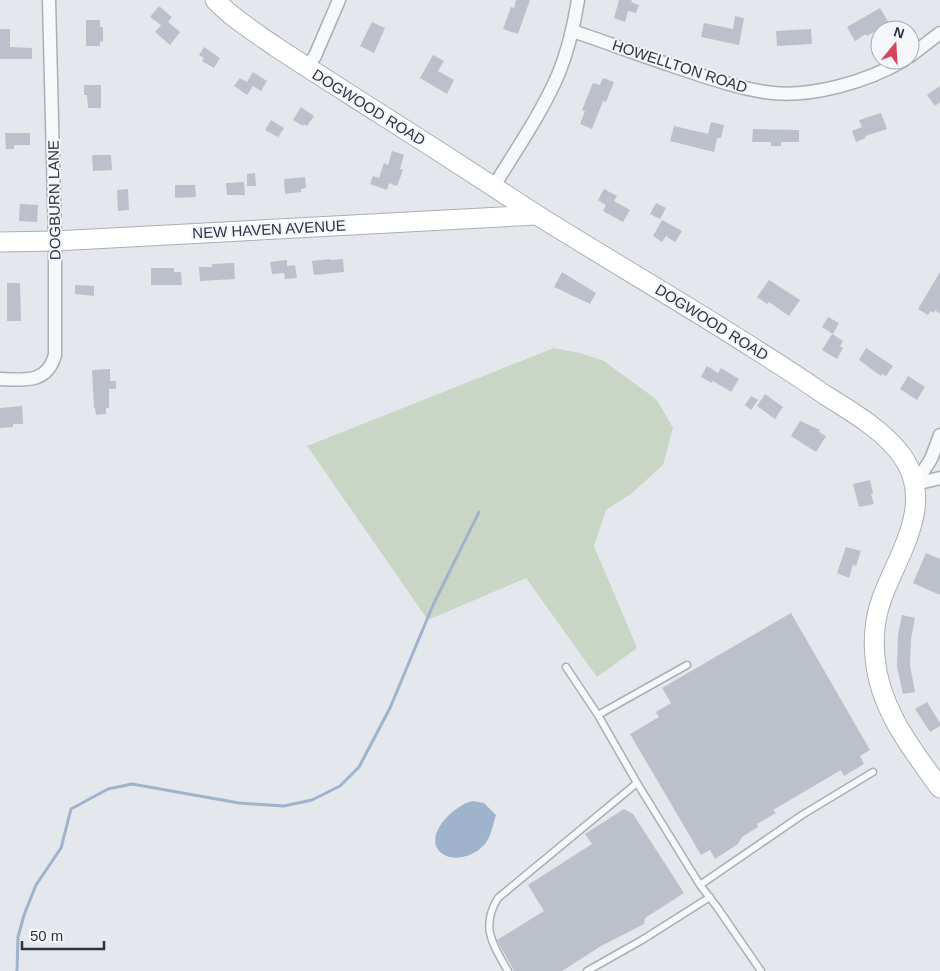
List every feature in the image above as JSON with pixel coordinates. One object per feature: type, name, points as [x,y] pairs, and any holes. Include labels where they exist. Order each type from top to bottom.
[{"type":"street","name":"DOGBURN LANE","points":[[0,379],[23,380],[38,377],[50,368],[55,355],[55,241],[49,0]]},
{"type":"street","name":"DOGWOOD ROAD","points":[[215,0],[256,33],[307,67],[538,215],[684,303],[852,412],[880,432],[898,451],[909,468],[916,498],[913,521],[904,549],[880,607],[875,627],[874,654],[880,689],[893,720],[940,788]]},
{"type":"street","points":[[307,67],[315,56],[339,0]]},
{"type":"street","points":[[494,186],[531,126],[558,75],[572,31],[578,0]]},
{"type":"street","name":"HOWELLTON ROAD","points":[[572,31],[704,77],[765,92],[808,92],[830,88],[885,70]]},
{"type":"street","points":[[920,48],[940,33]]},
{"type":"street","name":"NEW HAVEN AVENUE","points":[[0,242],[55,241],[538,215]]},
{"type":"street","points":[[914,484],[931,459],[940,435]]},
{"type":"street","points":[[914,484],[940,478]]},
{"type":"lane","points":[[598,715],[687,665]]},
{"type":"lane","points":[[566,667],[598,715],[700,885],[761,971]]},
{"type":"lane","points":[[700,885],[802,815],[874,772]]},
{"type":"lane","points":[[508,971],[489,935],[490,913],[498,898],[638,783]]},
{"type":"lane","points":[[587,971],[642,940],[710,897]]},
{"type":"green space","points":[[554,348],[580,353],[604,361],[657,400],[673,428],[663,465],[632,493],[606,510],[594,546],[637,648],[597,677],[526,578],[428,620],[307,446]]},
{"type":"water","points":[[473,801],[484,803],[496,815],[487,841],[474,853],[463,857],[452,857],[443,854],[437,849],[435,840],[438,829],[453,812],[462,805]]},
{"type":"building","points":[[516,0],[530,0],[518,34],[503,29],[511,7],[514,8]]},
{"type":"building","points":[[619,0],[632,0],[631,2],[639,5],[636,13],[628,11],[625,22],[614,18]]},
{"type":"building","points":[[159,6],[172,17],[168,22],[180,32],[170,45],[155,32],[161,25],[150,17]]},
{"type":"building","points":[[880,8],[887,20],[870,20],[870,34],[867,36],[866,34],[855,41],[847,27]]},
{"type":"building","points":[[735,16],[744,18],[739,45],[701,37],[704,23],[733,29]]},
{"type":"building","points":[[86,20],[100,20],[100,27],[103,27],[103,42],[100,41],[100,46],[86,46]]},
{"type":"building","points":[[372,22],[385,28],[374,53],[360,46]]},
{"type":"building","points":[[0,29],[10,29],[10,47],[32,48],[32,59],[0,59]]},
{"type":"building","points":[[811,29],[812,44],[777,46],[776,31]]},
{"type":"building","points":[[204,47],[220,58],[214,68],[202,61],[204,58],[199,55]]},
{"type":"building","points":[[433,55],[444,61],[438,71],[454,80],[447,94],[420,78]]},
{"type":"building","points":[[253,72],[267,81],[261,91],[253,86],[247,95],[234,86],[240,78],[247,82]]},
{"type":"building","points":[[603,78],[614,82],[606,102],[603,101],[592,129],[580,124],[585,111],[582,110],[593,83],[600,85]]},
{"type":"building","points":[[84,85],[101,85],[101,108],[88,108],[87,95],[84,95]]},
{"type":"building","points":[[940,86],[940,102],[935,106],[927,95]]},
{"type":"building","points":[[301,107],[314,116],[307,126],[304,124],[303,126],[293,120]]},
{"type":"building","points":[[881,113],[887,129],[865,136],[866,138],[856,142],[852,131],[862,127],[859,120]]},
{"type":"building","points":[[271,120],[284,128],[278,137],[265,130]]},
{"type":"building","points":[[711,122],[724,125],[721,138],[717,138],[714,152],[670,141],[674,126],[708,134]]},
{"type":"building","points":[[753,129],[799,130],[799,142],[781,142],[781,146],[771,146],[771,142],[752,142]]},
{"type":"building","points":[[5,133],[30,133],[30,145],[14,145],[14,149],[6,149]]},
{"type":"building","points":[[392,151],[404,155],[400,169],[403,170],[397,186],[389,183],[387,190],[370,184],[373,176],[379,178],[384,163],[388,165]]},
{"type":"building","points":[[92,155],[111,155],[112,170],[93,171]]},
{"type":"building","points":[[255,173],[256,186],[247,186],[247,174]]},
{"type":"building","points":[[305,177],[306,188],[301,189],[301,192],[285,194],[284,179]]},
{"type":"building","points":[[244,182],[245,195],[227,195],[226,183]]},
{"type":"building","points":[[175,185],[195,185],[196,197],[175,198]]},
{"type":"building","points":[[128,189],[129,210],[118,211],[117,190]]},
{"type":"building","points":[[604,189],[617,196],[614,201],[630,210],[623,222],[603,211],[606,205],[598,200]]},
{"type":"building","points":[[656,203],[666,208],[660,219],[650,214]]},
{"type":"building","points":[[20,204],[38,205],[37,222],[19,221]]},
{"type":"building","points":[[662,220],[682,231],[675,242],[666,236],[662,242],[653,236]]},
{"type":"building","points":[[343,259],[344,272],[314,275],[312,261]]},
{"type":"building","points":[[287,260],[287,266],[295,265],[297,278],[285,279],[284,273],[272,274],[270,262]]},
{"type":"building","points":[[234,263],[235,279],[200,281],[199,267],[212,267],[212,264]]},
{"type":"building","points":[[151,268],[174,268],[174,272],[181,272],[182,285],[151,285]]},
{"type":"building","points":[[562,272],[596,293],[590,304],[554,287]]},
{"type":"building","points":[[940,272],[940,314],[935,310],[934,313],[931,311],[928,315],[918,309]]},
{"type":"building","points":[[769,280],[800,300],[789,316],[769,302],[767,304],[757,297]]},
{"type":"building","points":[[7,283],[20,283],[21,321],[7,321]]},
{"type":"building","points":[[75,285],[94,286],[94,296],[75,294]]},
{"type":"building","points":[[828,317],[839,323],[833,334],[822,327]]},
{"type":"building","points":[[832,334],[843,341],[840,346],[843,348],[837,359],[822,350]]},
{"type":"building","points":[[866,348],[893,366],[886,376],[882,374],[881,376],[859,360]]},
{"type":"building","points":[[707,366],[718,373],[721,368],[739,379],[731,392],[713,381],[712,383],[701,377]]},
{"type":"building","points":[[110,369],[110,381],[116,381],[116,389],[109,389],[109,408],[106,408],[106,414],[96,415],[92,370]]},
{"type":"building","points":[[908,376],[925,387],[917,400],[900,389]]},
{"type":"building","points":[[765,394],[783,407],[775,419],[757,406]]},
{"type":"building","points":[[751,396],[758,400],[751,410],[745,405]]},
{"type":"building","points":[[22,406],[23,424],[13,424],[13,427],[0,428],[0,408]]},
{"type":"building","points":[[800,421],[820,430],[819,432],[826,436],[816,452],[791,436]]},
{"type":"building","points":[[870,480],[874,504],[859,507],[853,484]]},
{"type":"building","points":[[846,547],[861,551],[856,566],[853,565],[849,578],[837,573]]},
{"type":"building","points":[[926,553],[940,559],[940,595],[913,583]]},
{"type":"building","points":[[791,613],[870,750],[860,756],[864,764],[844,776],[841,770],[773,810],[776,813],[757,824],[758,827],[742,837],[738,844],[715,859],[710,850],[701,855],[630,734],[659,717],[656,712],[671,703],[662,688]]},
{"type":"building","points":[[902,615],[915,618],[911,639],[910,665],[915,692],[903,694],[897,667],[898,635]]},
{"type":"building","points":[[927,702],[940,723],[940,726],[930,732],[915,709]]},
{"type":"building","points":[[624,809],[633,814],[684,893],[645,918],[644,924],[601,946],[562,971],[514,971],[497,940],[544,911],[528,885],[592,844],[585,834]]},
{"type":"waterway","points":[[17,971],[18,937],[24,915],[36,885],[61,848],[71,809],[108,789],[132,784],[239,803],[284,806],[312,800],[340,786],[359,767],[390,708],[433,605],[479,512]]}]
